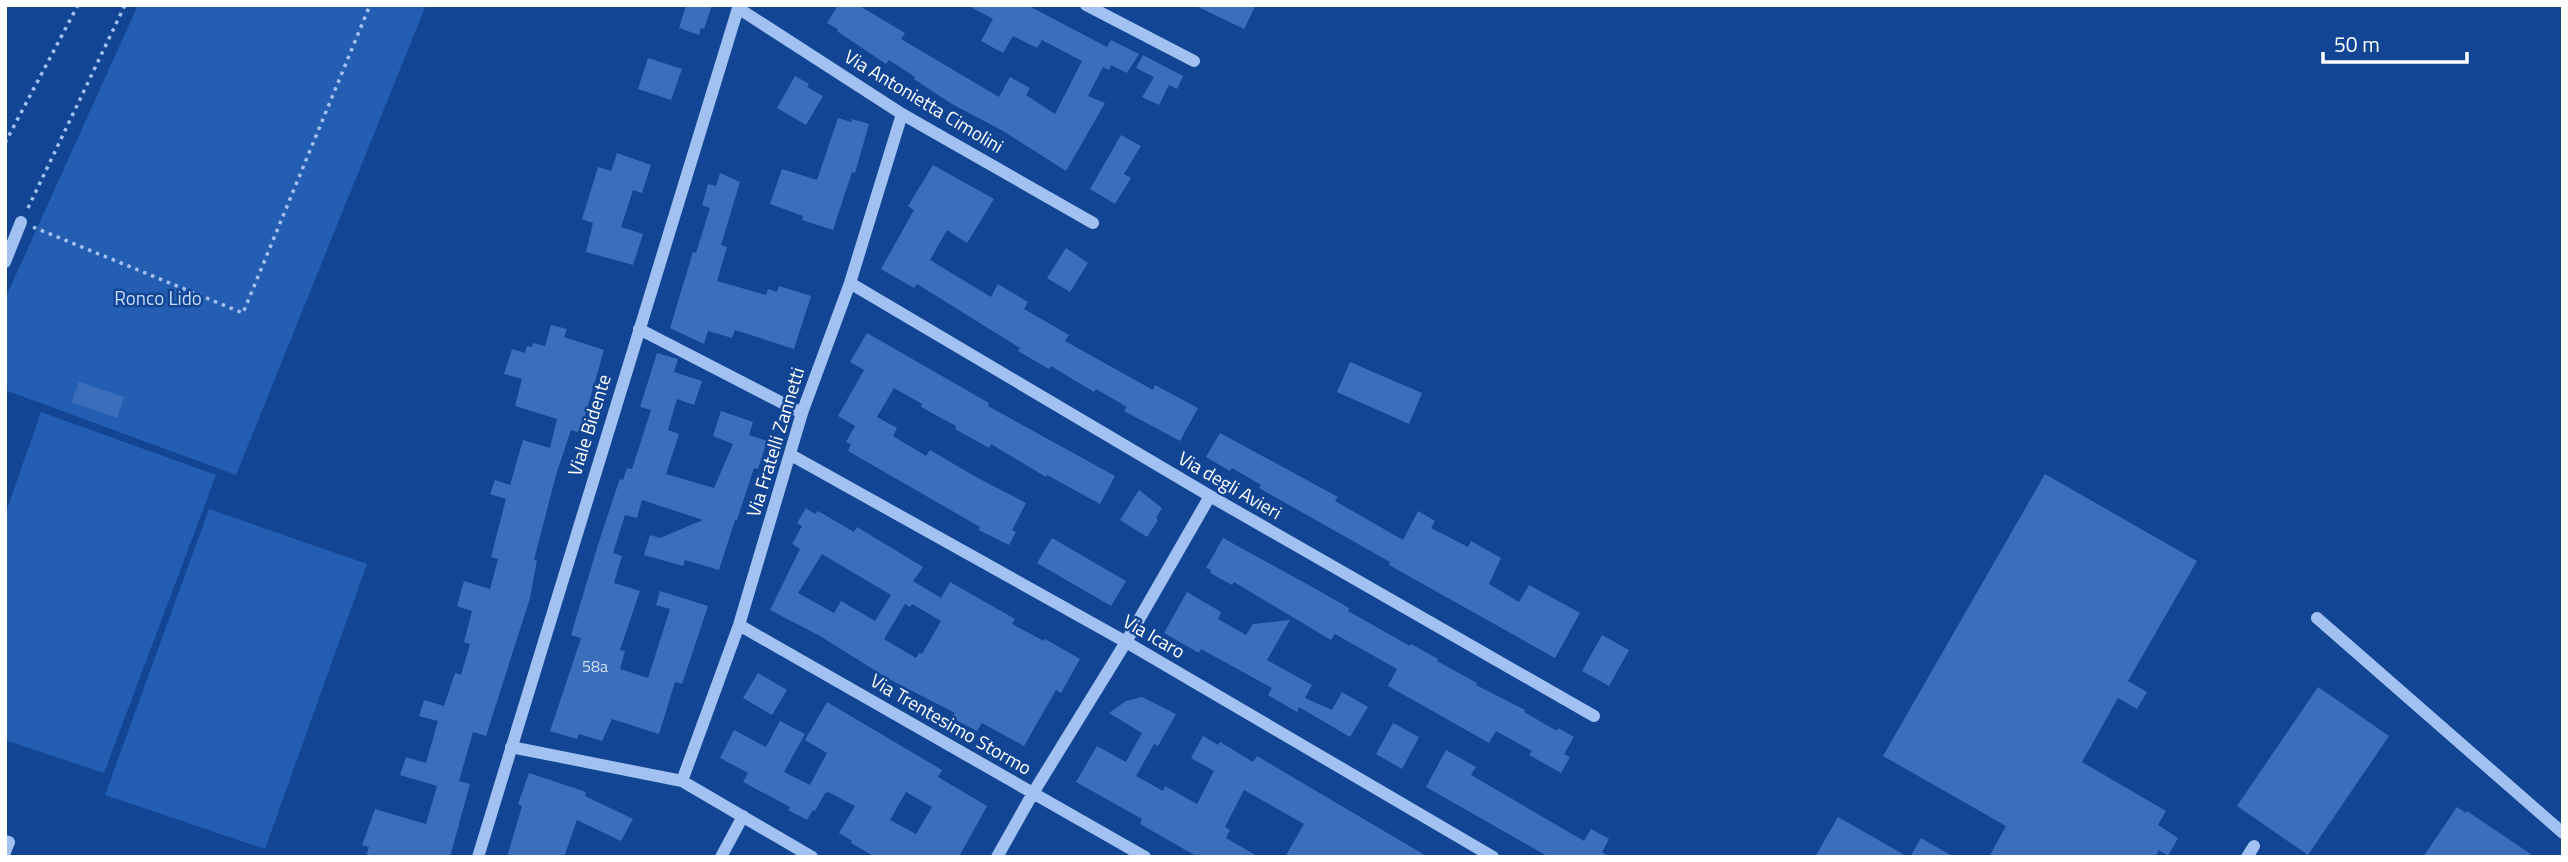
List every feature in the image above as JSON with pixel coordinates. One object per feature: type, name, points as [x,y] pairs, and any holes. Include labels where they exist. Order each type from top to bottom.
[{"type":"street","points":[[1086,5],[1194,61]]},
{"type":"street","name":"Via Antonietta Cimolini","points":[[738,7],[902,114],[1093,223]]},
{"type":"street","name":"Viale Bidente","points":[[478,857],[738,7]]},
{"type":"street","name":"Via Fratelli Zannetti","points":[[682,781],[739,625],[802,413],[850,283],[902,114]]},
{"type":"street","points":[[5,262],[21,222]]},
{"type":"street","name":"Via degli Avieri","points":[[850,283],[1210,496],[1594,716]]},
{"type":"street","points":[[639,329],[802,413]]},
{"type":"street","name":"Via Icaro","points":[[791,455],[1126,642],[1493,857]]},
{"type":"street","points":[[997,857],[1210,496]]},
{"type":"street","points":[[2317,618],[2563,832]]},
{"type":"street","name":"Via Trentesimo Stormo","points":[[739,625],[1144,857]]},
{"type":"street","points":[[511,747],[682,781],[812,857]]},
{"type":"street","points":[[721,857],[743,816]]},
{"type":"street","points":[[5,841],[9,842],[5,852]]},
{"type":"path","points":[[5,143],[78,5]]},
{"type":"path","points":[[125,5],[21,222],[243,313],[370,5]]},
{"type":"green space","name":"Ronco Lido","points":[[138,5],[426,5],[236,475],[5,390],[5,299]]},
{"type":"green space","points":[[41,412],[216,475],[104,773],[5,740],[5,515]]},
{"type":"green space","points":[[209,509],[367,564],[265,849],[105,795]]},
{"type":"building","points":[[686,5],[712,5],[704,29],[701,28],[699,35],[679,28]]},
{"type":"building","points":[[838,5],[858,5],[905,33],[901,39],[999,97],[1010,77],[1030,88],[1026,95],[1055,114],[1082,61],[1042,40],[1037,48],[1013,36],[1003,53],[981,41],[993,19],[967,5],[1027,5],[1107,47],[1111,40],[1139,54],[1127,73],[1111,65],[1109,70],[1103,67],[1088,96],[1105,103],[1066,171],[1003,131],[952,104],[889,60],[886,64],[837,31],[838,29],[827,23]]},
{"type":"building","points":[[1194,5],[1256,5],[1244,29]]},
{"type":"building","points":[[1143,55],[1183,76],[1177,89],[1169,85],[1159,105],[1142,97],[1154,77],[1136,68]]},
{"type":"building","points":[[648,58],[682,69],[671,100],[638,89]]},
{"type":"building","points":[[795,76],[823,96],[806,125],[777,108]]},
{"type":"building","points":[[838,118],[869,124],[855,173],[852,172],[833,230],[802,220],[803,216],[770,204],[782,169],[817,180]]},
{"type":"building","points":[[1121,135],[1141,146],[1124,174],[1131,178],[1115,204],[1090,189]]},
{"type":"building","points":[[617,153],[651,165],[642,193],[633,190],[621,227],[643,234],[633,265],[586,252],[593,223],[582,219],[598,167],[611,171]]},
{"type":"building","points":[[933,165],[994,199],[967,243],[947,230],[930,260],[991,297],[998,284],[1028,302],[1024,309],[1069,335],[1065,341],[1153,390],[1155,385],[1198,408],[1180,441],[1124,411],[1127,407],[1096,389],[1094,392],[1051,366],[1049,369],[1018,351],[1020,348],[917,284],[914,288],[881,269],[914,210],[908,206]]},
{"type":"building","points":[[720,173],[740,182],[721,245],[727,247],[717,281],[766,295],[768,289],[777,292],[779,286],[811,296],[794,349],[735,330],[732,338],[708,331],[704,344],[670,328],[693,252],[696,253],[710,208],[702,205],[708,184],[716,186]]},
{"type":"building","points":[[1066,248],[1088,263],[1070,292],[1047,278]]},
{"type":"building","points":[[551,325],[567,329],[564,337],[604,350],[580,433],[571,430],[556,475],[534,560],[537,560],[530,598],[486,736],[473,732],[459,781],[470,784],[450,857],[366,857],[369,847],[362,845],[375,809],[426,824],[437,786],[400,775],[406,757],[426,763],[438,721],[419,716],[424,700],[444,706],[455,673],[461,675],[470,644],[464,642],[472,611],[457,606],[464,581],[490,589],[498,559],[491,557],[506,499],[490,494],[495,480],[510,485],[523,440],[550,448],[557,419],[515,406],[522,379],[504,374],[512,349],[525,353],[527,346],[532,347],[533,343],[545,346]]},
{"type":"building","points":[[867,333],[989,403],[988,406],[1115,476],[1100,504],[1047,475],[1046,477],[991,444],[989,448],[955,429],[956,426],[894,388],[877,417],[897,428],[893,436],[926,456],[930,450],[1026,503],[1012,530],[1016,532],[1009,545],[979,530],[980,527],[848,451],[851,444],[846,442],[855,426],[838,416],[864,370],[850,362]]},
{"type":"building","points":[[657,353],[678,359],[674,372],[702,381],[694,405],[677,399],[668,430],[679,434],[666,474],[714,488],[733,444],[713,436],[721,411],[753,422],[749,435],[767,441],[758,469],[754,468],[719,570],[685,560],[683,566],[644,555],[650,535],[660,538],[703,520],[642,500],[637,518],[625,515],[613,553],[622,556],[614,583],[640,591],[620,650],[625,651],[620,669],[648,678],[670,609],[656,605],[660,591],[708,606],[682,684],[675,682],[659,734],[612,719],[602,741],[579,734],[577,739],[550,731],[581,638],[571,635],[597,548],[620,479],[623,480],[627,468],[632,469],[651,410],[640,407]]},
{"type":"building","points":[[1350,362],[1422,393],[1409,424],[1337,392]]},
{"type":"building","points":[[79,382],[124,397],[117,418],[71,402]]},
{"type":"building","points":[[1220,433],[1338,497],[1335,501],[1403,540],[1418,511],[1435,521],[1431,528],[1468,547],[1471,541],[1501,558],[1489,584],[1519,602],[1529,585],[1580,613],[1555,658],[1389,565],[1390,562],[1259,488],[1261,485],[1232,468],[1230,471],[1206,457]]},
{"type":"building","points":[[2045,474],[2197,561],[2128,681],[2147,692],[2137,709],[2118,698],[2082,762],[2166,811],[2158,825],[2178,838],[2168,856],[2159,850],[2155,857],[1989,857],[2006,826],[1883,756]]},
{"type":"building","points":[[1139,490],[1162,508],[1147,537],[1120,520]]},
{"type":"building","points":[[806,508],[815,514],[818,511],[854,532],[857,527],[923,567],[913,581],[941,598],[950,582],[1015,619],[1012,624],[1080,659],[1061,693],[1056,690],[1024,746],[982,723],[977,731],[952,718],[955,713],[887,678],[820,636],[770,610],[800,549],[792,544],[802,526],[797,523]],"holes":[[[822,554],[891,595],[875,621],[841,601],[834,613],[798,593]],[[905,604],[910,607],[912,604],[941,621],[922,654],[919,653],[916,658],[884,639]]]},
{"type":"building","points":[[1052,538],[1126,581],[1111,606],[1037,563]]},
{"type":"building","points":[[1223,538],[1349,608],[1348,611],[1410,646],[1411,644],[1438,659],[1437,661],[1477,683],[1476,685],[1525,710],[1524,712],[1557,731],[1558,728],[1574,737],[1564,754],[1570,757],[1561,773],[1529,755],[1532,751],[1496,731],[1489,743],[1388,686],[1397,669],[1335,634],[1331,640],[1234,582],[1232,585],[1210,573],[1211,570],[1206,568]]},
{"type":"building","points":[[1187,592],[1221,612],[1218,619],[1246,635],[1253,624],[1290,620],[1267,660],[1312,685],[1305,698],[1332,710],[1342,692],[1368,707],[1350,737],[1299,707],[1297,712],[1268,695],[1272,688],[1201,649],[1199,653],[1164,633]]},
{"type":"building","points":[[1602,635],[1629,650],[1609,686],[1582,671]]},
{"type":"building","points":[[758,673],[787,690],[772,715],[743,698]]},
{"type":"building","points":[[2318,687],[2389,736],[2308,855],[2237,806]]},
{"type":"building","points":[[1142,697],[1176,714],[1158,746],[1154,744],[1136,776],[1163,791],[1165,786],[1197,804],[1214,771],[1191,758],[1203,736],[1218,745],[1220,742],[1253,762],[1257,756],[1428,857],[1285,857],[1304,824],[1244,790],[1225,827],[1230,830],[1226,838],[1259,857],[1198,857],[1140,824],[1142,819],[1076,782],[1097,746],[1126,762],[1142,733],[1109,713],[1126,701]]},
{"type":"building","points":[[827,702],[942,770],[938,777],[987,806],[959,857],[875,857],[839,833],[855,806],[828,792],[807,820],[788,810],[790,807],[743,782],[748,773],[720,758],[734,730],[766,747],[780,721],[805,734],[784,772],[810,785],[827,753],[805,740]],"holes":[[[906,792],[932,807],[916,834],[890,820]]]},
{"type":"building","points":[[1393,723],[1419,737],[1402,769],[1376,754]]},
{"type":"building","points":[[1446,750],[1476,767],[1471,775],[1584,841],[1591,829],[1609,839],[1602,852],[1610,857],[1549,857],[1426,787]]},
{"type":"building","points":[[529,773],[586,792],[585,796],[633,819],[621,841],[577,820],[564,857],[507,857],[522,806],[518,804]]},
{"type":"building","points":[[2457,807],[2466,813],[2467,811],[2535,857],[2423,857]]},
{"type":"building","points":[[1838,817],[1908,857],[1815,857]]},
{"type":"building","points":[[1921,838],[1954,857],[1910,857]]}]
